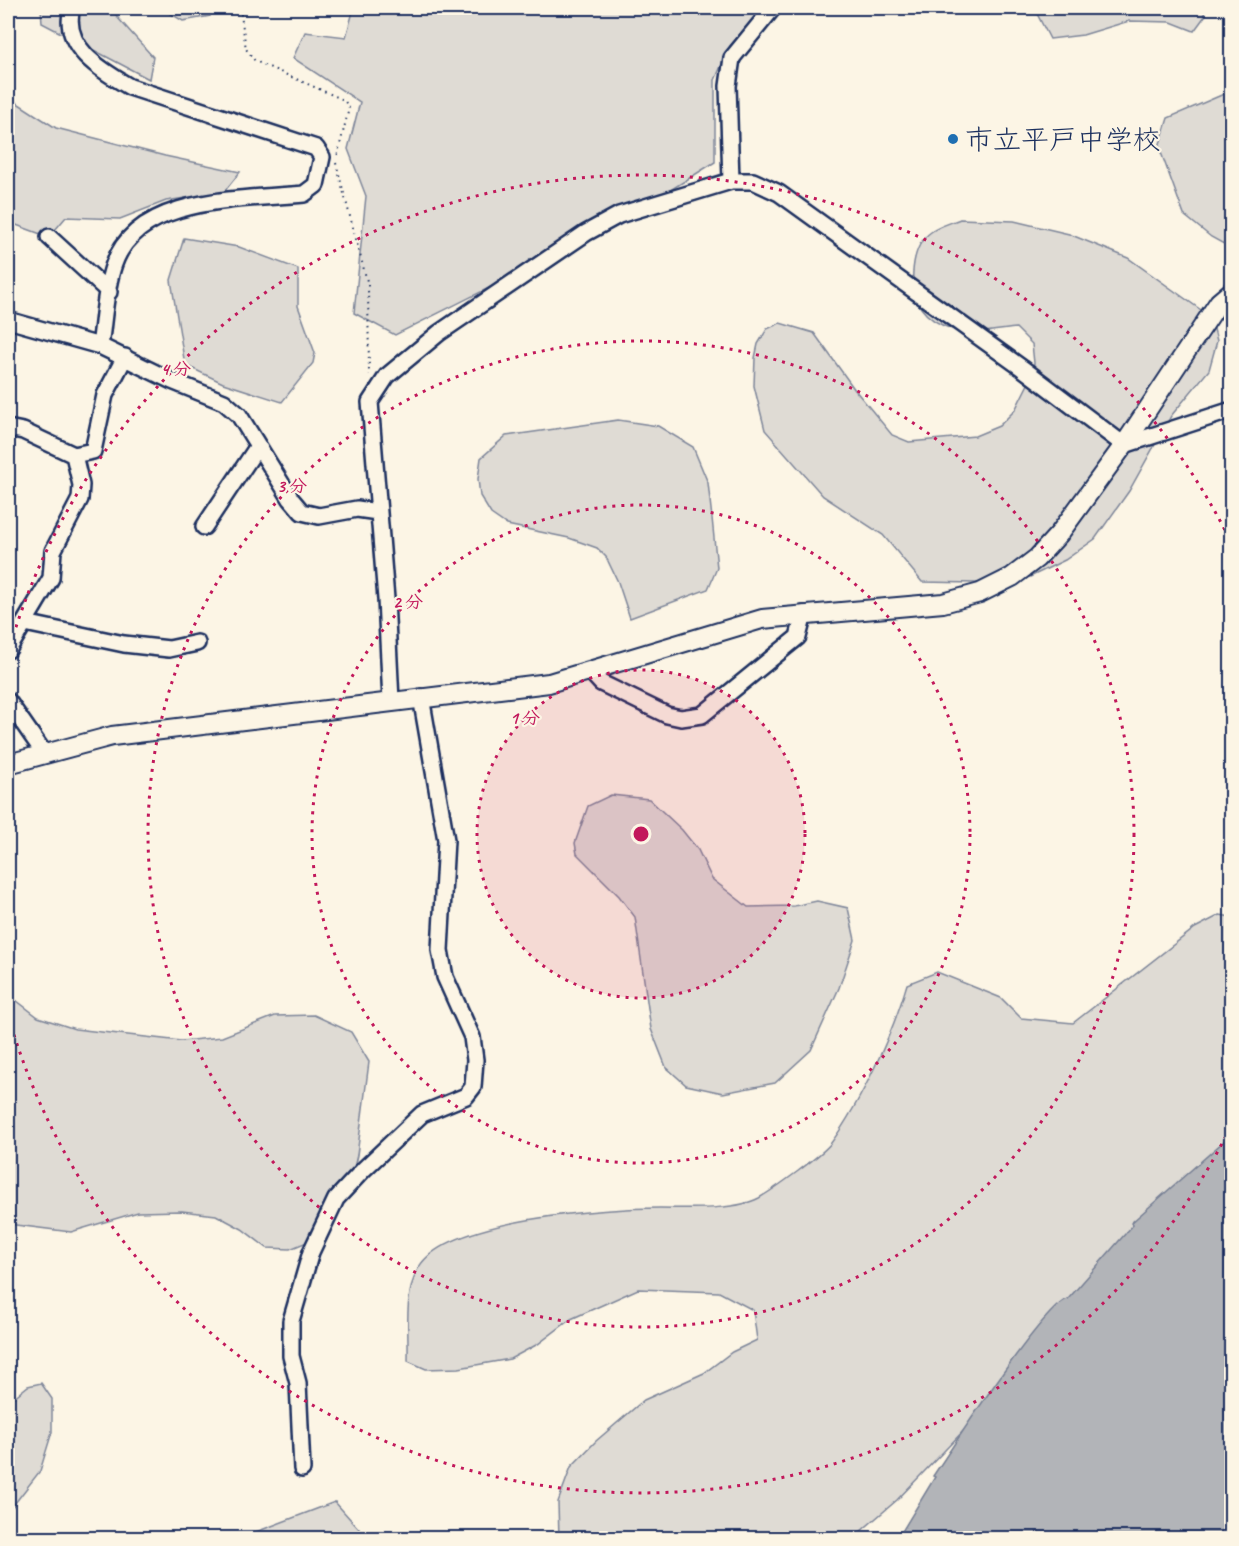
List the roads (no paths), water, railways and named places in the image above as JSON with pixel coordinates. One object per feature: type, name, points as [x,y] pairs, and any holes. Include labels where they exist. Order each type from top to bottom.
[{"type":"street","points":[[72,8],[69,28],[81,52],[104,71],[130,87],[316,148],[321,157],[316,185],[304,194],[191,206],[135,230],[113,265],[100,346]]},
{"type":"street","points":[[731,182],[728,86],[732,58],[773,8]]},
{"type":"street","points":[[391,701],[386,599],[370,402],[387,376],[439,333],[586,233],[619,215],[731,182],[753,181],[779,193],[1022,368],[1124,446]]},
{"type":"street","points":[[49,237],[109,292]]},
{"type":"street","points":[[8,764],[112,736],[549,683],[762,619],[943,603],[980,593],[1012,577],[1037,558],[1059,534],[1124,446],[1220,302],[1232,291]]},
{"type":"street","points":[[8,320],[100,346],[172,381],[224,402],[239,415],[291,499],[302,512],[319,516],[357,509],[378,512]]},
{"type":"street","points":[[8,428],[23,431],[74,455],[93,451],[105,395],[125,357]]},
{"type":"street","points":[[1124,446],[1232,410]]},
{"type":"street","points":[[204,526],[258,446]]},
{"type":"street","points":[[8,650],[51,578],[53,551],[80,499],[81,485],[74,455]]},
{"type":"street","points":[[591,672],[601,682],[667,715],[681,718],[702,715],[798,637],[804,614]]},
{"type":"street","points":[[25,623],[124,644],[169,650],[197,643]]},
{"type":"street","points":[[302,1469],[298,1383],[291,1356],[291,1321],[311,1252],[336,1199],[364,1169],[422,1113],[466,1096],[473,1087],[476,1060],[472,1037],[445,977],[440,950],[446,840],[421,697]]},
{"type":"street","points":[[8,701],[44,753]]},
{"type":"place","name":"市立平戸中学校","points":[[953,139]]}]
